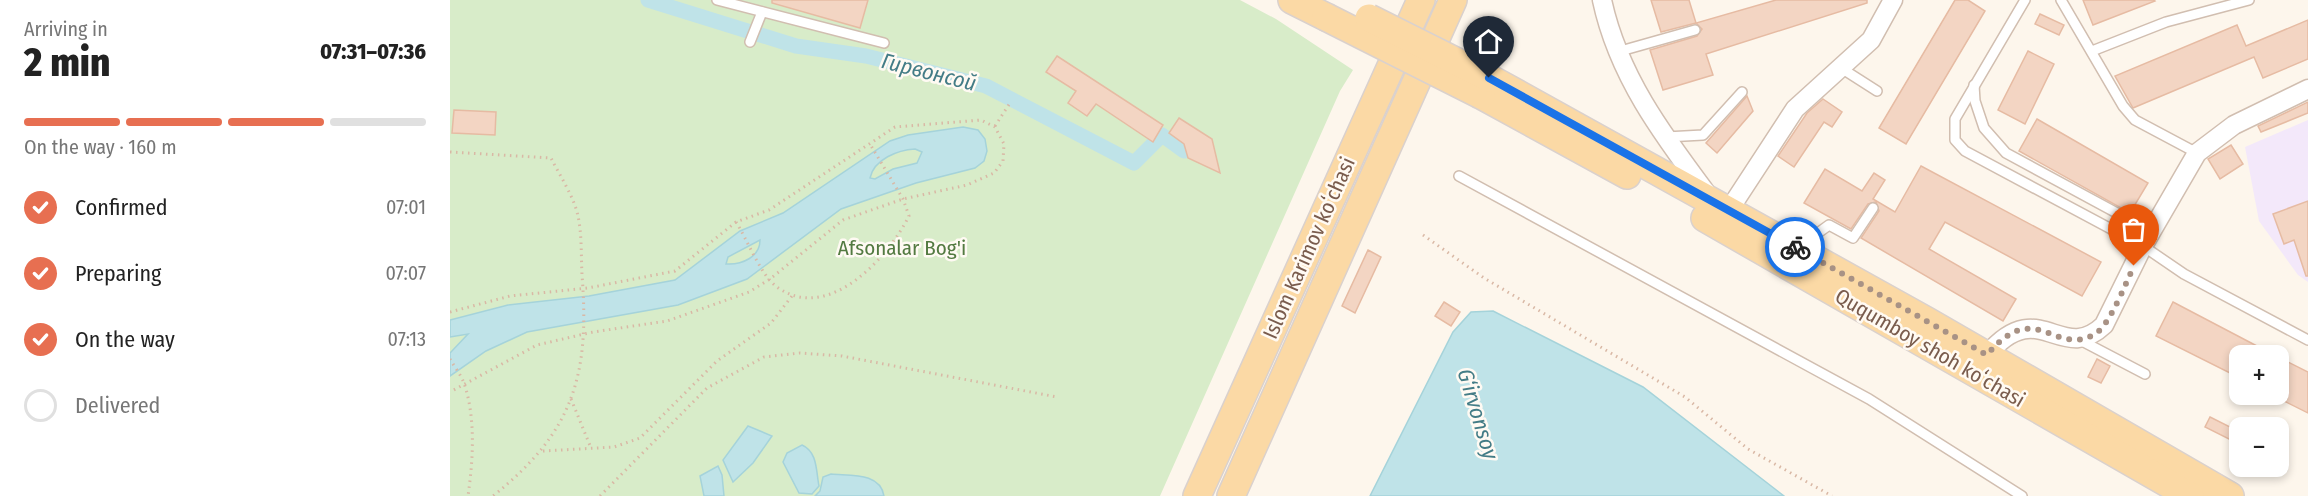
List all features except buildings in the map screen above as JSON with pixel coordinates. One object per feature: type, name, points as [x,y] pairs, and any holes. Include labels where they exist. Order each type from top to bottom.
[{"type":"main road","points":[[1292,0],[1332,6],[1485,86]]},
{"type":"main road","name":"Islom Karimov koʻchasi","points":[[1197,496],[1420,0]]},
{"type":"main road","name":"Islom Karimov koʻchasi","points":[[1231,496],[1453,0]]},
{"type":"main road","name":"Ququmboy shoh koʻchasi","points":[[1485,86],[1721,206],[1987,355],[2230,496]]},
{"type":"main road","name":"Ququmboy shoh koʻchasi","points":[[1485,86],[1714,223],[2190,496]]},
{"type":"street","points":[[1602,0],[1617,52],[1655,125],[1721,206],[1795,109],[1870,40],[1893,0]]},
{"type":"street","points":[[1987,355],[2001,339],[2026,327],[2038,328],[2066,338],[2078,339],[2095,334],[2104,325],[2147,239],[2197,153],[2234,125],[2308,89]]},
{"type":"lane","points":[[717,0],[884,43]]},
{"type":"lane","points":[[2025,0],[1955,119],[1953,129],[1955,140],[1965,151],[2147,239]]},
{"type":"lane","points":[[2061,0],[2123,106],[2135,120],[2197,153]]},
{"type":"lane","points":[[2092,51],[2166,22],[2248,0]]},
{"type":"lane","points":[[750,42],[762,12]]},
{"type":"lane","points":[[1617,52],[1695,30]]},
{"type":"lane","points":[[1841,68],[1877,91]]},
{"type":"lane","points":[[1974,85],[1975,101],[1984,128],[2006,153],[2147,239],[2184,274],[2308,340]]},
{"type":"lane","points":[[1664,137],[1703,135],[1742,92]]},
{"type":"lane","points":[[1459,176],[1869,399],[2022,496]]},
{"type":"lane","points":[[1807,254],[1818,233],[1829,225],[1854,238],[1874,208]]},
{"type":"lane","points":[[2078,339],[2145,374]]},
{"type":"path","points":[[995,127],[1010,103]]},
{"type":"path","points":[[450,312],[510,296],[583,288],[675,271],[736,222],[769,210],[896,127],[981,120],[995,127],[1004,144],[1003,161],[994,173],[968,185],[903,199],[843,220],[770,279],[749,292],[667,321],[583,334],[537,345],[450,392]]},
{"type":"path","points":[[736,222],[775,286],[792,296],[814,298],[845,288],[873,267],[898,237],[909,216],[903,199],[870,144]]},
{"type":"path","points":[[450,152],[551,158],[578,215],[583,288],[582,364],[571,399],[543,451],[494,496]]},
{"type":"path","points":[[1423,235],[1484,278],[1685,397],[1748,449],[1832,496]]},
{"type":"path","points":[[543,451],[614,447],[640,438],[717,361],[771,323],[792,296]]},
{"type":"path","points":[[600,496],[707,388],[764,357],[800,353],[842,356],[1057,398]]},
{"type":"path","points":[[450,358],[464,383],[470,416],[472,466],[468,496]]},
{"type":"path","points":[[571,399],[591,448]]},
{"type":"shaded area","points":[[2308,120],[2308,282],[2298,275],[2259,221],[2245,147]]},
{"type":"green space","name":"Afsonalar Bog'i","points":[[450,0],[1240,0],[1276,19],[1353,70],[1340,91],[1160,496],[450,496]]},
{"type":"water","points":[[963,127],[978,130],[985,139],[987,151],[984,161],[975,168],[916,183],[841,209],[747,279],[678,305],[527,332],[486,351],[450,376],[450,353],[468,334],[450,337],[450,320],[508,305],[589,296],[675,280],[740,231],[783,213],[890,141],[908,135]],"holes":[[[915,149],[922,152],[917,163],[893,169],[875,179],[870,178],[876,166],[888,157],[901,151]],[[760,240],[757,251],[749,259],[726,264],[728,257]]]},
{"type":"water","name":"G‘irvonsoy","points":[[1493,311],[1643,387],[1784,496],[1370,496],[1453,332],[1471,312]]},
{"type":"water","points":[[748,426],[772,436],[753,463],[733,482],[723,460]]},
{"type":"water","points":[[802,445],[814,457],[819,486],[812,494],[799,493],[783,462],[787,453]]},
{"type":"water","points":[[718,466],[722,475],[724,496],[704,496],[700,476]]},
{"type":"water","points":[[831,474],[870,479],[877,483],[884,496],[815,496],[820,491],[823,477]]},
{"type":"waterway","name":"Гирвонсой","points":[[648,0],[796,46],[866,56],[986,86],[1134,163],[1162,135],[1184,151]]},
{"type":"way so far","points":[[1795,247],[1987,355],[2001,339],[2026,327],[2038,328],[2066,338],[2078,339],[2095,334],[2104,325],[2134,266]]},
{"type":"route","points":[[1489,78],[1795,247]]}]
